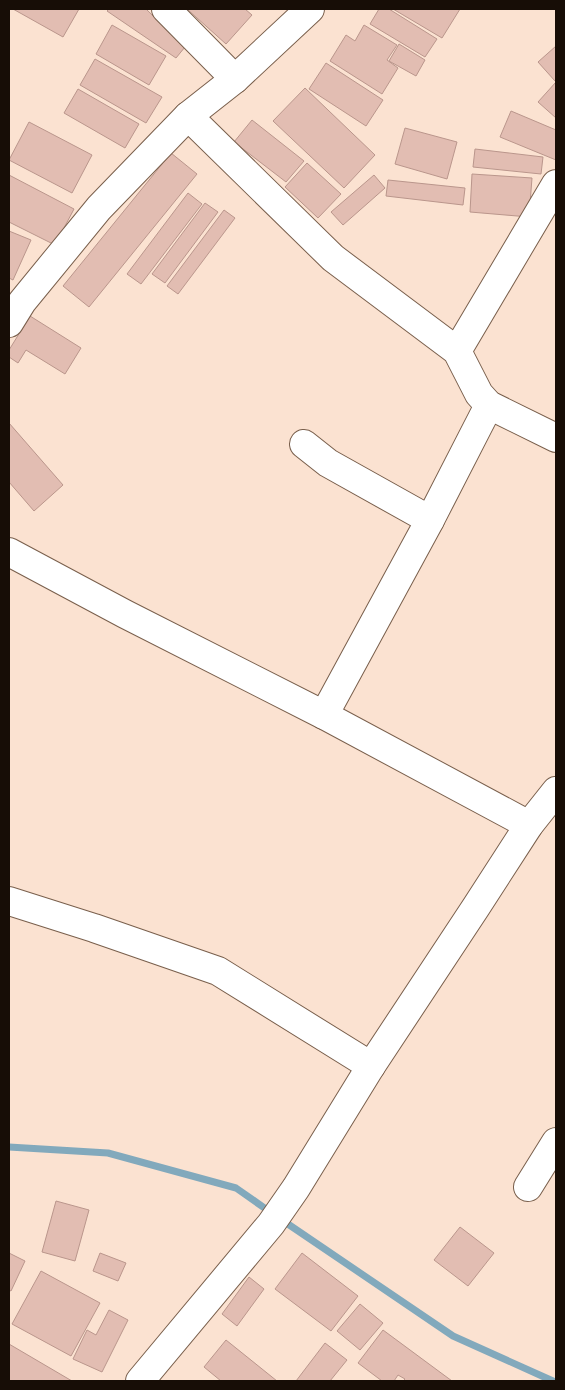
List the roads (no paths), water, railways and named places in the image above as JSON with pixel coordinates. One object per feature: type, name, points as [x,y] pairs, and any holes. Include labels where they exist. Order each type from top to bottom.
[{"type":"street","points":[[166,9],[235,78]]},
{"type":"street","points":[[9,323],[22,302],[99,208],[188,116],[235,78],[310,9]]},
{"type":"street","points":[[188,116],[333,258],[457,351],[479,394],[489,405],[556,438]]},
{"type":"street","points":[[457,351],[556,184]]},
{"type":"street","points":[[324,715],[430,520],[489,405]]},
{"type":"street","points":[[304,444],[328,463],[430,520]]},
{"type":"street","points":[[9,552],[125,614],[324,715],[529,825]]},
{"type":"street","points":[[140,1381],[270,1224],[296,1188],[371,1066],[529,825],[556,791]]},
{"type":"street","points":[[9,901],[94,928],[218,972],[371,1066]]},
{"type":"street","points":[[528,1187],[556,1142]]},
{"type":"waterway","points":[[9,1147],[108,1153],[236,1188],[273,1214]]},
{"type":"waterway","points":[[282,1220],[453,1336],[553,1381]]}]
